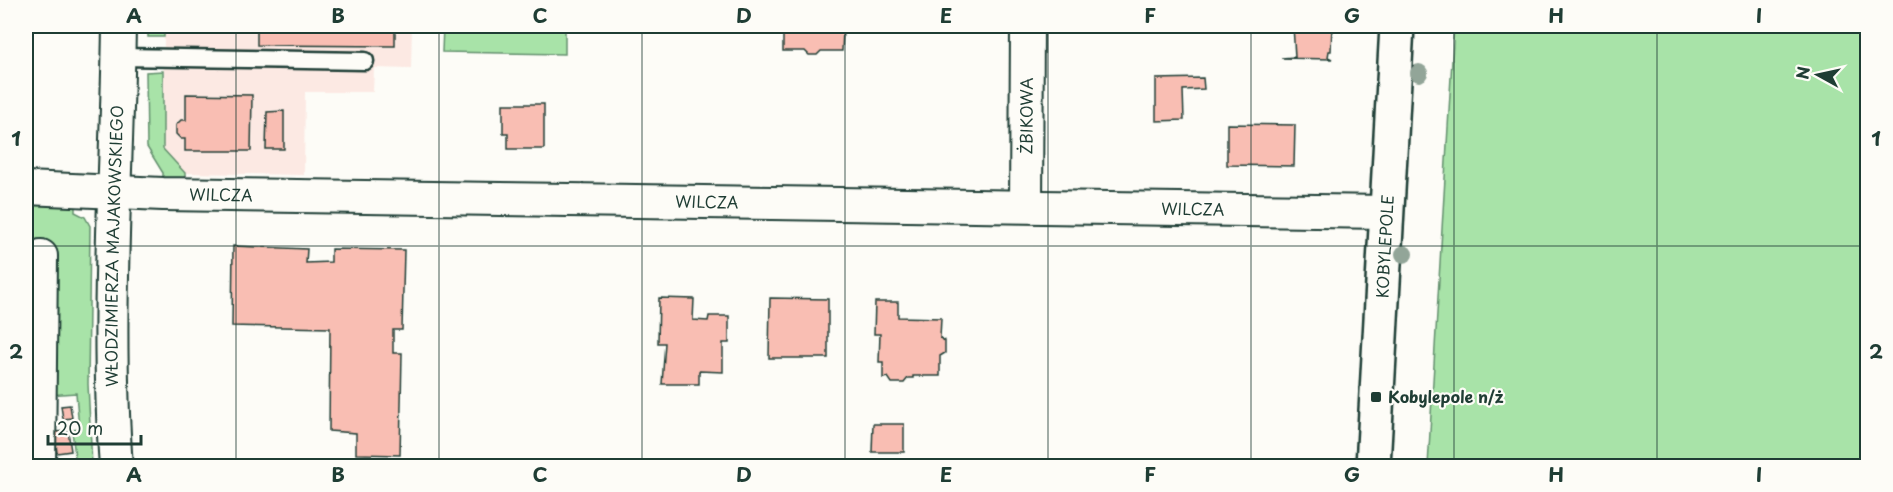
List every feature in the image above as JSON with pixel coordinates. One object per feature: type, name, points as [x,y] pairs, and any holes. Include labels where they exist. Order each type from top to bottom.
[{"type":"street","name":"WŁODZIMIERZA MAJAKOWSKIEGO","points":[[116,466],[113,381],[119,26]]},
{"type":"street","name":"ŻBIKOWA","points":[[1026,206],[1028,26]]},
{"type":"street","name":"KOBYLEPOLE","points":[[1372,466],[1397,26]]},
{"type":"street","name":"WILCZA","points":[[26,188],[187,195],[1387,212]]},
{"type":"street","points":[[39,466],[41,256]]},
{"type":"lane","points":[[119,57],[365,62]]},
{"type":"shaded area","points":[[164,26],[412,26],[411,69],[374,68],[373,92],[305,92],[304,175],[185,173],[163,150]]},
{"type":"green space","points":[[148,26],[164,26],[164,37],[148,37]]},
{"type":"green space","points":[[443,26],[565,26],[565,54],[442,52]]},
{"type":"green space","points":[[1454,26],[1867,26],[1867,466],[1428,466]]},
{"type":"green space","points":[[163,71],[163,149],[185,173],[185,182],[163,182],[163,173],[147,147],[146,72]]},
{"type":"green space","points":[[26,201],[75,202],[75,212],[85,217],[90,226],[88,384],[92,466],[76,466],[72,430],[79,429],[76,393],[48,395],[26,270]]},
{"type":"building","points":[[257,26],[395,26],[395,46],[257,45]]},
{"type":"building","points":[[780,26],[846,26],[846,31],[843,30],[842,51],[821,51],[817,55],[809,55],[805,51],[783,51],[783,30],[780,30]]},
{"type":"building","points":[[1293,26],[1332,26],[1331,51],[1328,57],[1332,59],[1281,58],[1295,57]]},
{"type":"building","points":[[1203,78],[1204,89],[1183,90],[1184,120],[1156,121],[1156,79]]},
{"type":"building","points":[[186,94],[252,95],[251,151],[185,151],[185,139],[181,139],[176,134],[176,125],[181,120],[186,120]]},
{"type":"building","points":[[503,104],[544,104],[544,149],[508,149],[508,133],[503,133]]},
{"type":"building","points":[[284,111],[284,149],[266,149],[267,112]]},
{"type":"building","points":[[1227,124],[1295,125],[1294,166],[1227,165]]},
{"type":"building","points":[[233,246],[307,249],[306,263],[331,262],[331,249],[404,250],[402,330],[393,330],[393,353],[402,353],[400,455],[356,454],[356,433],[329,431],[330,328],[232,326]]},
{"type":"building","points":[[659,298],[694,299],[693,320],[708,321],[709,316],[729,316],[729,343],[723,343],[723,372],[699,371],[699,384],[662,384],[665,343],[658,343]]},
{"type":"building","points":[[770,298],[828,299],[828,358],[769,358]]},
{"type":"building","points":[[875,302],[898,302],[898,317],[941,318],[940,338],[945,341],[945,353],[940,356],[940,376],[913,376],[904,383],[892,383],[888,377],[883,378],[883,362],[879,362],[880,334],[874,334]]},
{"type":"building","points":[[70,405],[72,418],[63,419],[61,406]]},
{"type":"building","points":[[873,424],[904,424],[904,452],[872,452]]},
{"type":"building","points":[[68,431],[71,451],[57,453],[54,432]]},
{"type":"place","name":"Kobylepole n/ż","points":[[1376,397]]}]
